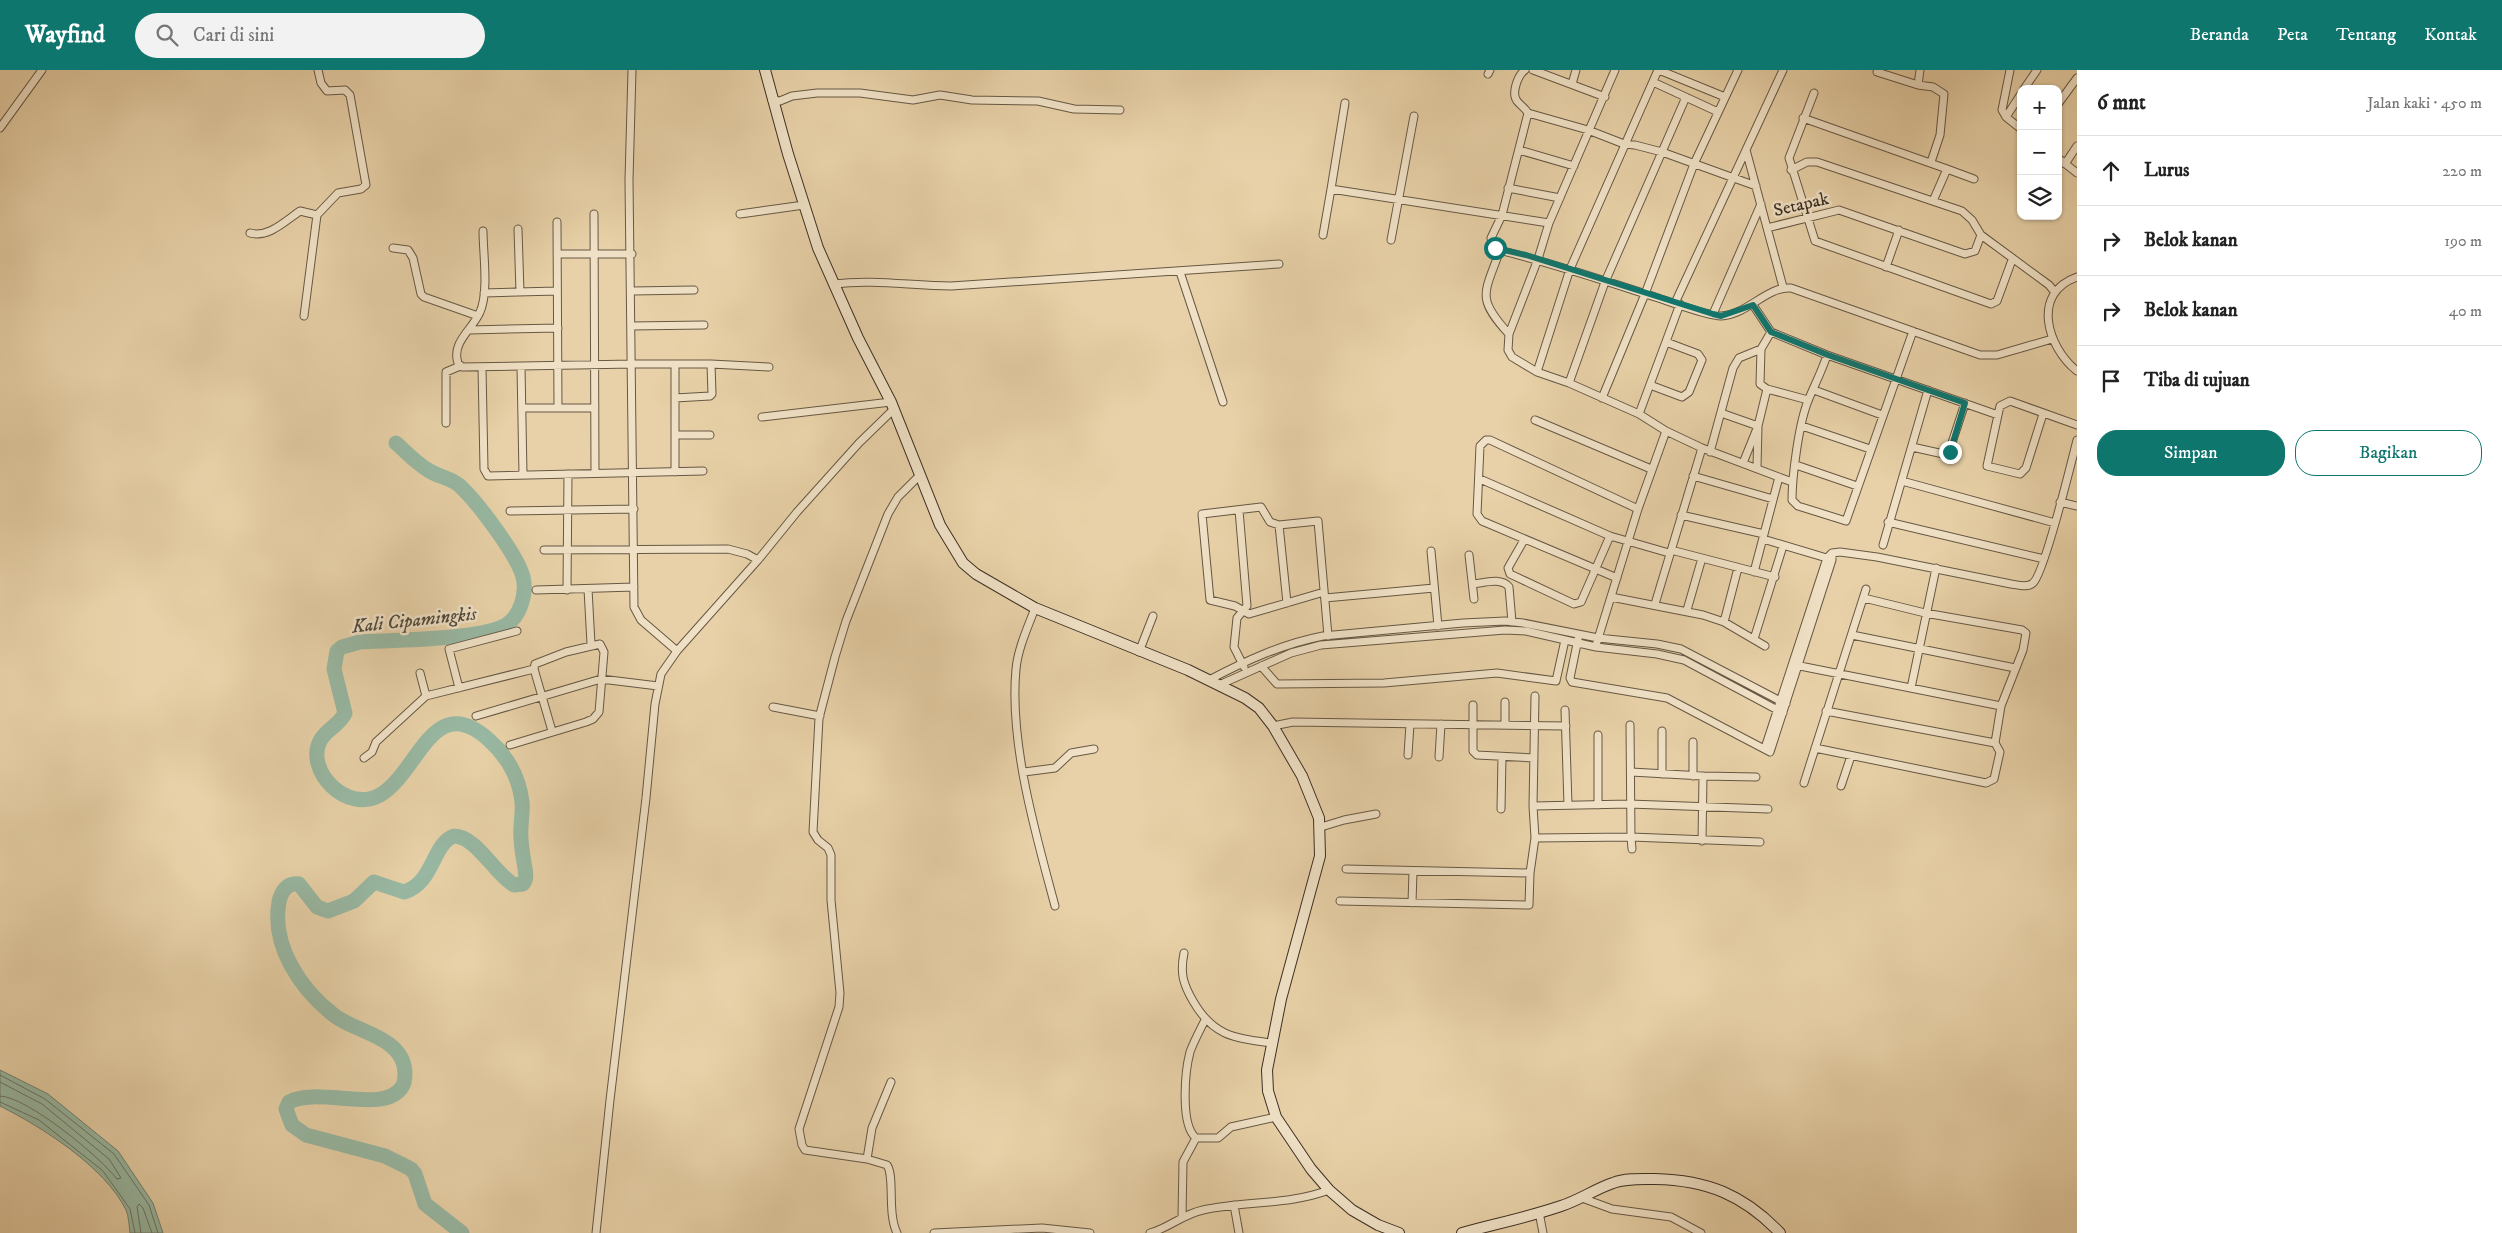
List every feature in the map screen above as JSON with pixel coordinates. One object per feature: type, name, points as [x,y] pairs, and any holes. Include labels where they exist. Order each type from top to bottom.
[{"type":"street","points":[[0,128],[42,70]]},
{"type":"street","points":[[304,316],[316,215],[338,193],[361,189],[366,185],[350,95],[345,90],[329,92],[325,89],[318,70]]},
{"type":"street","points":[[632,70],[629,180],[632,254],[634,607],[636,614],[677,651]]},
{"type":"street","points":[[763,70],[776,101],[804,205],[839,283],[858,338],[893,406],[947,538],[963,563],[976,574],[1036,608],[1140,649],[1252,702],[1276,725],[1326,825],[1318,869],[1281,999],[1271,1043],[1266,1081],[1276,1118],[1311,1169],[1329,1190],[1352,1210],[1378,1225],[1399,1233]]},
{"type":"street","points":[[1525,70],[1521,73],[1514,94],[1517,101],[1528,113],[1588,130],[1624,144],[1635,144],[1662,152],[1732,179],[1756,186]]},
{"type":"street","points":[[1533,70],[1605,97]]},
{"type":"street","points":[[1572,84],[1576,70]]},
{"type":"street","points":[[1615,70],[1550,223],[1538,260],[1509,334],[1508,350],[1512,357],[1537,372],[1568,383],[1639,414],[1666,431],[1710,452],[1792,482]]},
{"type":"street","points":[[1537,372],[1570,269],[1658,70],[1725,97]]},
{"type":"street","points":[[1602,398],[1645,294],[1694,164],[1738,70]]},
{"type":"street","points":[[1639,414],[1678,304],[1732,179],[1783,70]]},
{"type":"street","points":[[1918,85],[1920,70]]},
{"type":"street","points":[[2010,70],[2002,108],[2006,117],[2017,126]]},
{"type":"street","points":[[2027,85],[2037,70]]},
{"type":"street","points":[[1876,72],[1918,85],[1933,87],[1944,94],[1940,135],[1931,162]]},
{"type":"street","points":[[2062,99],[2077,78]]},
{"type":"street","points":[[1653,82],[1718,112]]},
{"type":"street","points":[[776,101],[792,96],[837,93],[919,100],[940,95],[972,100],[1038,101],[1074,109],[1120,110]]},
{"type":"street","points":[[1814,93],[1790,153],[1791,170],[1815,241],[1991,304],[1997,301],[2012,260]]},
{"type":"street","points":[[1568,383],[1605,282],[1686,97]]},
{"type":"street","points":[[2006,117],[2017,100]]},
{"type":"street","points":[[1324,235],[1345,103]]},
{"type":"street","points":[[1528,113],[1502,215],[1491,243],[1495,248],[1721,316],[1753,305],[1782,287],[1791,288],[1988,356],[2052,339]]},
{"type":"street","points":[[1391,240],[1414,116]]},
{"type":"street","points":[[1803,118],[1931,162],[1974,179]]},
{"type":"street","points":[[2065,164],[2077,146]]},
{"type":"street","points":[[1519,150],[1574,166]]},
{"type":"street","points":[[1746,150],[1782,287]]},
{"type":"street","points":[[2062,161],[2077,173]]},
{"type":"street","points":[[1791,170],[1807,162],[1817,162],[1962,211],[1972,220],[1981,235],[2012,260],[2049,285],[2054,291]]},
{"type":"street","points":[[1933,201],[1947,169]]},
{"type":"street","points":[[1508,188],[1560,198]]},
{"type":"street","points":[[1331,189],[1550,223]]},
{"type":"street","points":[[1713,314],[1761,204]]},
{"type":"street","points":[[740,214],[804,205]]},
{"type":"street","name":"Setapak","points":[[1767,228],[1839,210],[1965,254],[1975,251],[1981,235]]},
{"type":"street","points":[[250,233],[268,232],[300,212],[316,215]]},
{"type":"street","points":[[594,214],[595,473]]},
{"type":"street","points":[[557,222],[558,408]]},
{"type":"street","points":[[518,229],[520,292]]},
{"type":"street","points":[[1886,267],[1899,230]]},
{"type":"street","points":[[460,366],[456,359],[457,350],[478,316],[484,293],[483,231]]},
{"type":"street","points":[[393,248],[408,250],[412,255],[421,294],[424,297],[434,303],[458,308],[478,316]]},
{"type":"street","points":[[1500,250],[1485,299],[1489,311],[1509,334]]},
{"type":"street","points":[[557,254],[632,254]]},
{"type":"street","points":[[839,283],[855,281],[951,286],[1279,264]]},
{"type":"street","points":[[1180,272],[1223,402]]},
{"type":"street","points":[[2077,277],[2062,283],[2054,291],[2049,313],[2052,339],[2058,352],[2077,371]]},
{"type":"street","points":[[632,291],[694,290]]},
{"type":"street","points":[[484,293],[557,291]]},
{"type":"street","points":[[1753,305],[1771,332],[1828,355],[1998,414]]},
{"type":"street","points":[[631,326],[704,325]]},
{"type":"street","points":[[469,330],[558,328]]},
{"type":"street","points":[[1828,355],[1808,400],[1792,482],[1792,500],[1794,504],[1846,521],[1913,331]]},
{"type":"street","points":[[1771,332],[1761,349],[1760,384],[1767,389],[1808,400]]},
{"type":"street","points":[[1650,385],[1682,397],[1685,396],[1689,392],[1702,360],[1698,354],[1666,342]]},
{"type":"street","points":[[1710,452],[1734,368],[1739,358],[1761,349]]},
{"type":"street","points":[[675,364],[675,472]]},
{"type":"street","points":[[446,423],[446,372],[460,366],[711,364],[769,367]]},
{"type":"street","points":[[675,398],[710,396],[712,394],[711,364]]},
{"type":"street","points":[[521,366],[523,474]]},
{"type":"street","points":[[482,367],[485,472],[491,476],[703,471]]},
{"type":"street","points":[[1743,463],[1758,426],[1767,389]]},
{"type":"street","points":[[1814,390],[1882,415]]},
{"type":"street","points":[[1883,545],[1888,522],[1902,481],[1928,390]]},
{"type":"street","points":[[2043,414],[2026,468],[2020,474],[1987,466],[2000,406],[2010,401],[2077,425]]},
{"type":"street","points":[[1912,447],[1948,455],[1965,403]]},
{"type":"street","points":[[762,417],[893,406]]},
{"type":"street","points":[[596,1233],[658,686],[661,674],[677,651],[758,560],[797,512],[893,406]]},
{"type":"street","points":[[522,408],[595,408]]},
{"type":"street","points":[[1721,413],[1758,426]]},
{"type":"street","points":[[1535,420],[1651,469]]},
{"type":"street","points":[[1757,468],[1758,426]]},
{"type":"street","points":[[1802,426],[1870,449]]},
{"type":"street","points":[[1596,647],[1638,509],[1666,431]]},
{"type":"street","points":[[675,435],[710,434]]},
{"type":"street","points":[[1617,578],[1595,571],[1479,518],[1477,514],[1480,446],[1486,440],[1490,440],[1638,509]]},
{"type":"street","points":[[1682,515],[1763,537],[1783,546],[1831,557],[1840,552],[1877,557],[2011,584],[2028,585],[2035,582],[2044,559],[2060,502],[2074,465],[2077,440]]},
{"type":"street","points":[[1655,604],[1702,448]]},
{"type":"street","points":[[1796,465],[1857,486]]},
{"type":"street","points":[[567,590],[568,474]]},
{"type":"street","points":[[897,1233],[890,1202],[890,1169],[884,1163],[867,1159],[805,1150],[802,1145],[799,1129],[839,1007],[840,993],[831,900],[831,855],[828,848],[814,832],[820,716],[846,621],[888,514],[898,497],[920,475]]},
{"type":"street","points":[[1693,476],[1772,499]]},
{"type":"street","points":[[1754,572],[1779,477]]},
{"type":"street","points":[[1480,479],[1610,536],[1775,577]]},
{"type":"street","points":[[1902,481],[2055,523]]},
{"type":"street","points":[[2060,502],[2077,506]]},
{"type":"street","points":[[1328,636],[1324,595],[1318,521],[1279,525],[1270,522],[1260,507],[1202,514],[1210,600],[1235,606],[1249,614],[1286,603],[1324,595],[1434,588]]},
{"type":"street","points":[[510,512],[634,509]]},
{"type":"street","points":[[1239,510],[1247,606],[1237,618],[1234,647],[1246,673]]},
{"type":"street","points":[[1888,522],[2044,559]]},
{"type":"street","points":[[1279,525],[1286,603]]},
{"type":"street","points":[[1524,540],[1508,568],[1510,574],[1574,604],[1581,602],[1610,536]]},
{"type":"street","points":[[1754,639],[1775,577],[1783,546]]},
{"type":"street","points":[[544,550],[728,549],[747,554],[758,560]]},
{"type":"street","points":[[1431,551],[1438,626]]},
{"type":"street","points":[[1470,555],[1474,599]]},
{"type":"street","points":[[1579,634],[1570,678],[1572,682],[1667,698],[1770,752],[1783,713],[1783,703],[1795,664],[1831,557]]},
{"type":"street","points":[[1687,610],[1702,558]]},
{"type":"street","points":[[1724,622],[1738,568]]},
{"type":"street","points":[[1911,688],[1925,613],[1936,568]]},
{"type":"street","points":[[1473,584],[1501,582],[1507,584],[1509,587],[1512,622]]},
{"type":"street","points":[[536,590],[634,587]]},
{"type":"street","points":[[588,589],[591,644]]},
{"type":"street","points":[[1804,783],[1866,589]]},
{"type":"street","points":[[1611,597],[1687,610],[1724,622],[1764,646]]},
{"type":"street","points":[[1815,748],[1990,783],[1994,779],[2000,752],[1994,743],[2001,706],[2026,638],[2026,633],[2022,630],[1925,613],[1864,598]]},
{"type":"street","points":[[1036,608],[1021,644],[1016,668],[1017,715],[1024,772],[1055,906]]},
{"type":"street","points":[[1140,649],[1153,616]]},
{"type":"street","points":[[1214,683],[1243,664],[1283,646],[1328,636],[1485,621],[1512,622],[1598,638],[1657,644],[1681,649],[1783,703]]},
{"type":"street","points":[[1214,683],[1246,673],[1291,653],[1321,645],[1488,630],[1526,631],[1596,647],[1657,654],[1684,660],[1783,713]]},
{"type":"street","points":[[459,688],[449,649],[518,631]]},
{"type":"street","points":[[1852,635],[1918,650],[2015,668]]},
{"type":"street","points":[[1261,666],[1277,684],[1384,683],[1497,673],[1556,681],[1565,640]]},
{"type":"street","points":[[510,745],[586,722],[597,716],[599,712],[603,648],[600,644],[591,644],[537,661],[534,669],[552,731]]},
{"type":"street","points":[[1795,664],[1839,675],[2001,706]]},
{"type":"street","points":[[364,758],[372,752],[376,742],[426,696],[534,669]]},
{"type":"street","points":[[420,673],[426,696]]},
{"type":"street","points":[[476,716],[541,695],[601,679],[658,686]]},
{"type":"street","points":[[1340,901],[1529,906],[1530,873],[1535,838],[1533,806],[1535,696]]},
{"type":"street","points":[[1505,702],[1505,724]]},
{"type":"street","points":[[1765,748],[1776,709],[1783,703]]},
{"type":"street","points":[[1473,705],[1474,751],[1477,755],[1534,758]]},
{"type":"street","points":[[773,707],[820,716]]},
{"type":"street","points":[[1565,710],[1568,805]]},
{"type":"street","points":[[1826,711],[1994,743]]},
{"type":"street","points":[[1276,725],[1293,722],[1566,726]]},
{"type":"street","points":[[1408,755],[1410,724]]},
{"type":"street","points":[[1439,757],[1441,724]]},
{"type":"street","points":[[1630,725],[1631,772],[1629,804],[1632,849]]},
{"type":"street","points":[[1662,731],[1662,774]]},
{"type":"street","points":[[1598,735],[1598,805]]},
{"type":"street","points":[[1693,742],[1694,776]]},
{"type":"street","points":[[1024,772],[1055,768],[1071,753],[1094,749]]},
{"type":"street","points":[[1841,786],[1851,756]]},
{"type":"street","points":[[1501,808],[1502,757]]},
{"type":"street","points":[[1631,772],[1756,777]]},
{"type":"street","points":[[1702,841],[1703,776]]},
{"type":"street","points":[[1533,806],[1629,804],[1768,809]]},
{"type":"street","points":[[1326,825],[1376,814]]},
{"type":"street","points":[[1535,838],[1631,837],[1760,842]]},
{"type":"street","points":[[1346,869],[1530,873]]},
{"type":"street","points":[[1412,902],[1413,870]]},
{"type":"street","points":[[1184,953],[1182,978],[1205,1020],[1227,1034],[1271,1043]]},
{"type":"street","points":[[1196,1138],[1186,1121],[1187,1066],[1191,1050],[1205,1020]]},
{"type":"street","points":[[867,1159],[872,1128],[891,1082]]},
{"type":"street","points":[[1196,1138],[1218,1138],[1231,1127],[1276,1118]]},
{"type":"street","points":[[1182,1217],[1183,1162],[1196,1138]]},
{"type":"street","points":[[1462,1233],[1539,1212],[1586,1197],[1622,1181],[1640,1178],[1680,1180],[1708,1185],[1731,1194],[1757,1210],[1780,1233]]},
{"type":"street","points":[[1150,1233],[1182,1217],[1203,1210],[1298,1199],[1329,1190]]},
{"type":"street","points":[[1586,1197],[1612,1209],[1671,1217],[1701,1233]]},
{"type":"street","points":[[1234,1205],[1240,1233]]},
{"type":"street","points":[[1539,1212],[1544,1233]]},
{"type":"street","points":[[934,1233],[1042,1228],[1090,1233]]},
{"type":"water","points":[[0,1070],[48,1094],[118,1151],[153,1203],[163,1233],[130,1233],[126,1210],[116,1194],[88,1164],[53,1137],[0,1106]]},
{"type":"waterway","name":"Kali Cipamingkis","points":[[396,443],[424,467],[458,484],[477,505],[506,544],[520,568],[524,583],[522,603],[516,616],[506,625],[477,634],[360,642],[342,647],[337,651],[334,669],[345,713],[340,721],[320,741],[317,752],[318,764],[323,776],[342,794],[354,799],[367,799],[380,795],[394,784],[428,740],[440,729],[454,724],[470,727],[496,746],[507,760],[515,775],[522,802],[521,837],[526,874],[523,884],[514,885],[470,842],[454,836],[441,847],[421,881],[404,892],[374,882],[354,901],[328,911],[317,907],[299,884],[288,886],[281,895],[278,918],[284,951],[291,966],[311,993],[335,1016],[388,1043],[402,1060],[405,1072],[402,1087],[393,1095],[381,1099],[301,1098],[289,1102],[286,1109],[292,1125],[306,1135],[385,1156],[411,1169],[415,1174],[425,1204],[462,1233]]},
{"type":"route","points":[[1495,248],[1526,255],[1605,282],[1721,316],[1753,305],[1771,332],[1828,355],[1965,403],[1950,452]]}]
